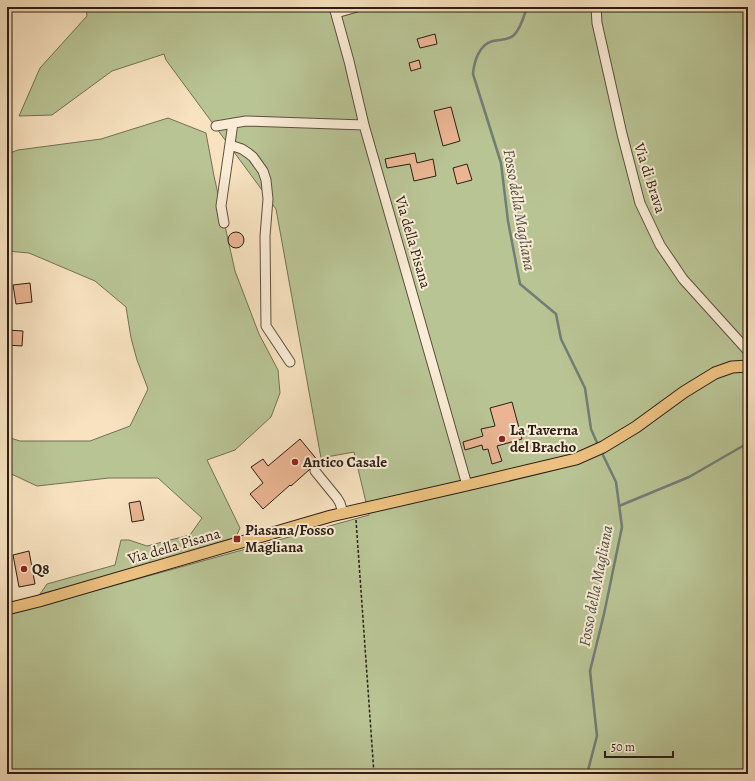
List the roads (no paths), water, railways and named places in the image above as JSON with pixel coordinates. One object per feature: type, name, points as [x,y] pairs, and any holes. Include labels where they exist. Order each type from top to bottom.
[{"type":"main road","name":"Via della Pisana","points":[[7,609],[343,513],[576,459],[613,442],[707,377],[727,368],[748,366]]},
{"type":"street","points":[[335,10],[357,7]]},
{"type":"street","name":"Via di Brava","points":[[596,7],[598,23],[622,134],[640,203],[660,245],[683,279],[748,351]]},
{"type":"street","name":"Via della Pisana","points":[[335,10],[364,125],[467,485]]},
{"type":"street","points":[[216,126],[246,121],[364,125]]},
{"type":"street","points":[[224,223],[221,206],[233,123]]},
{"type":"street","points":[[230,145],[242,149],[253,157],[263,171],[266,180],[268,199],[265,236],[266,326],[290,362]]},
{"type":"street","points":[[315,471],[337,498],[343,513]]},
{"type":"waterway","name":"Fosso della Magliana","points":[[527,7],[520,25],[512,37],[496,40],[484,46],[476,59],[473,74],[501,163],[508,221],[520,284],[556,314],[561,339],[585,388],[591,429],[598,445]]},
{"type":"waterway","points":[[619,506],[689,477],[748,443]]},
{"type":"waterway","name":"Fosso della Magliana","points":[[587,774],[597,736],[590,671],[604,614],[622,527],[616,482],[601,451]]},
{"type":"place","name":"La Taverna del Bracho","points":[[502,439]]},
{"type":"place","name":"Antico Casale","points":[[295,462]]},
{"type":"place","name":"Piasana/Fosso Magliana","points":[[237,539]]},
{"type":"place","name":"Q8","points":[[24,569]]}]
